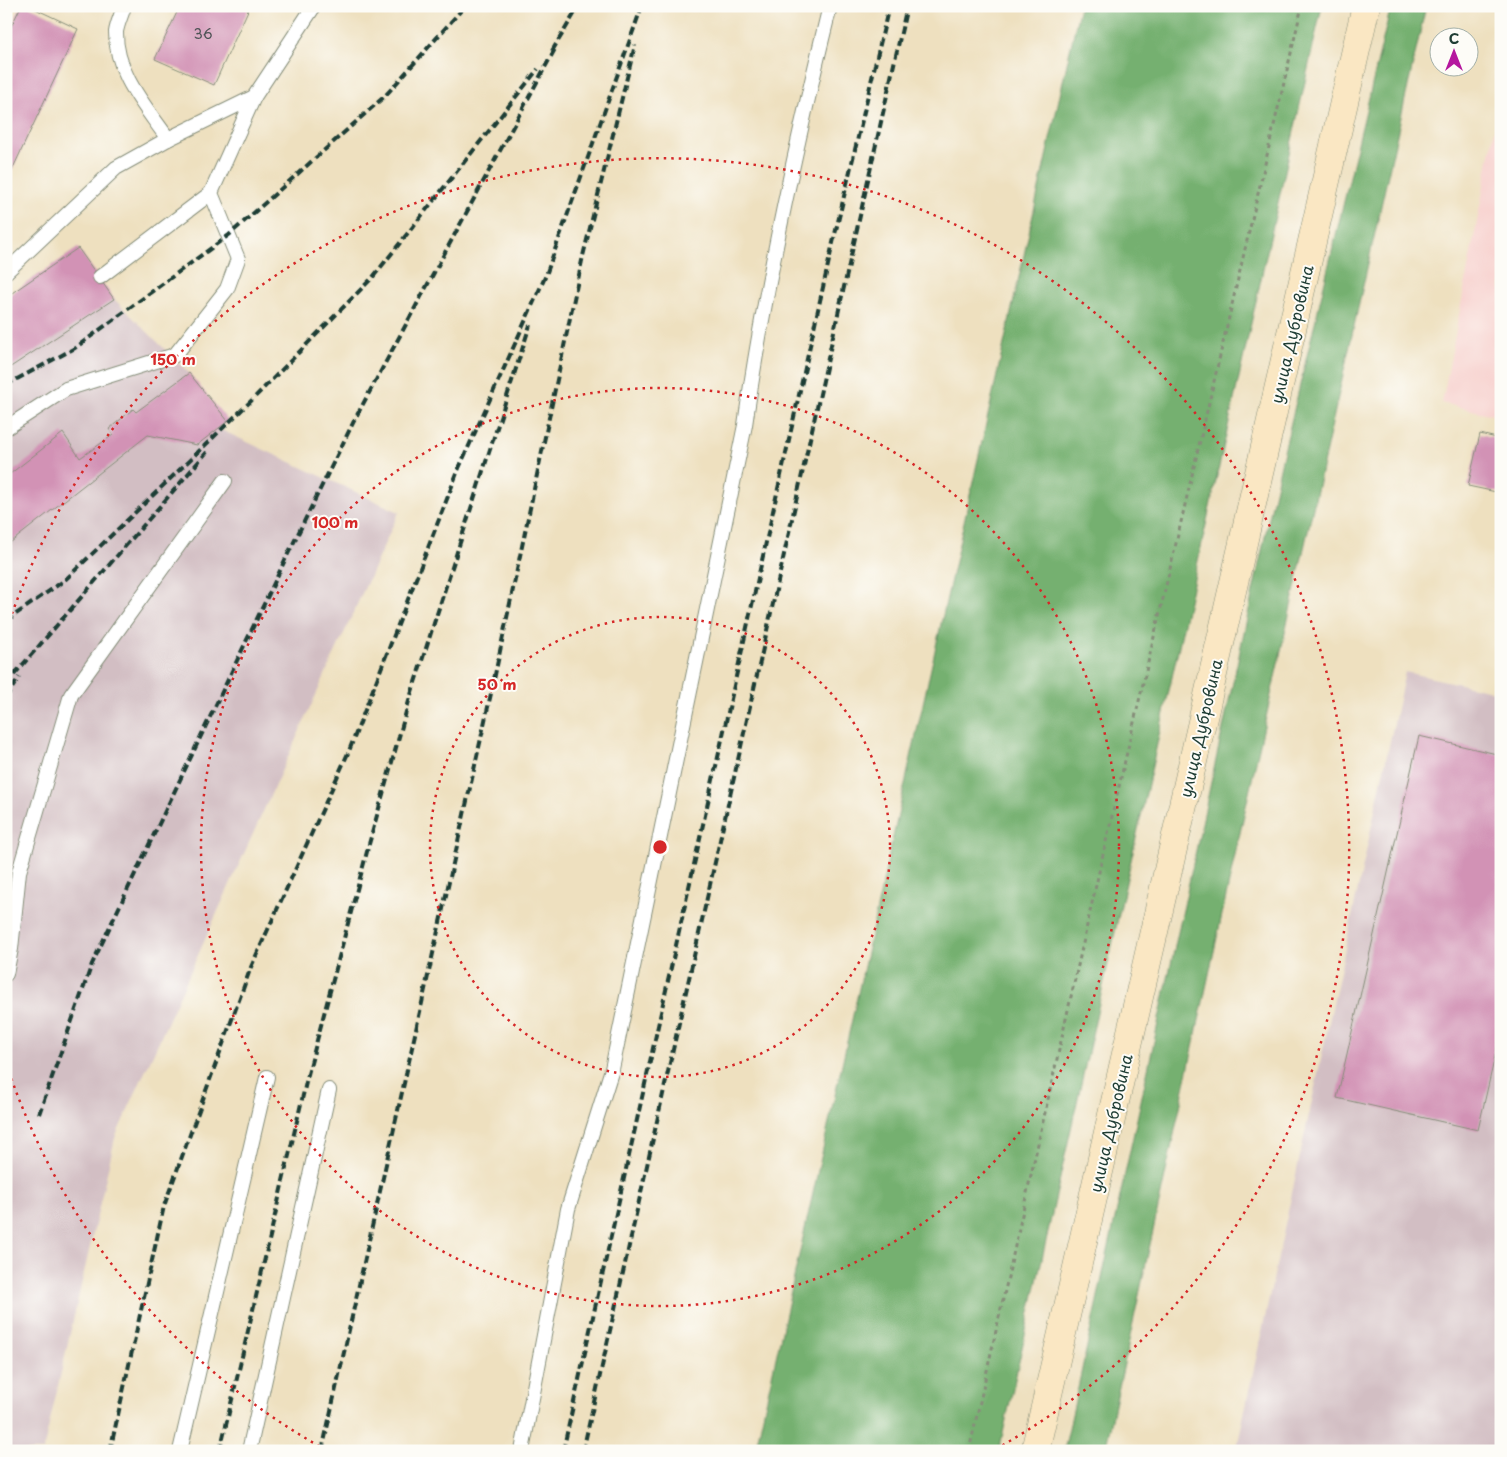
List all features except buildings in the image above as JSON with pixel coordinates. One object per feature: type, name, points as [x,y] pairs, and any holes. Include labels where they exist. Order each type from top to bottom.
[{"type":"main road","name":"улица Дубровина","points":[[1035,1451],[1366,6]]},
{"type":"lane","points":[[124,6],[116,31],[118,59],[134,90],[168,139]]},
{"type":"lane","points":[[100,277],[211,193],[254,98],[314,6]]},
{"type":"lane","points":[[522,1451],[568,1209],[612,1069],[744,426],[755,355],[806,106],[830,6]]},
{"type":"lane","points":[[6,272],[116,168],[168,139],[254,98]]},
{"type":"lane","points":[[6,428],[66,389],[174,356],[227,288],[238,259],[211,193]]},
{"type":"lane","points":[[6,974],[11,949],[19,872],[70,695],[225,481]]},
{"type":"lane","points":[[180,1451],[267,1077]]},
{"type":"lane","points":[[249,1451],[329,1090]]},
{"type":"path","points":[[969,1451],[1099,873],[1302,6]]},
{"type":"shaded area","points":[[1501,97],[1501,417],[1442,403]]},
{"type":"shaded area","points":[[78,248],[114,299],[189,373],[228,421],[219,429],[399,512],[115,1138],[43,1451],[6,1451],[6,297]]},
{"type":"shaded area","points":[[1405,672],[1501,693],[1501,1451],[1236,1451]]},
{"type":"green space","points":[[1080,6],[1322,6],[999,1451],[755,1451]]},
{"type":"green space","points":[[1391,6],[1426,6],[1235,855],[1105,1451],[1064,1451],[1281,464]]},
{"type":"railway","points":[[6,385],[75,348],[229,235],[385,96],[465,6]]},
{"type":"railway","points":[[552,51],[579,6]]},
{"type":"railway","points":[[110,1451],[164,1206],[251,967],[349,751],[459,468],[546,275],[642,6]]},
{"type":"railway","points":[[563,1451],[832,247],[889,6]]},
{"type":"railway","points":[[583,1451],[907,6]]},
{"type":"railway","points":[[322,1451],[492,689],[583,256],[635,45]]},
{"type":"railway","points":[[39,1114],[92,964],[286,558],[356,417],[556,47]]},
{"type":"railway","points":[[6,621],[65,580],[251,401],[373,277],[538,69]]},
{"type":"railway","points":[[220,1451],[307,1078],[369,844],[409,701],[530,325]]},
{"type":"railway","points":[[6,684],[207,452]]},
{"type":"railway","points":[[6,698],[19,677]]}]
